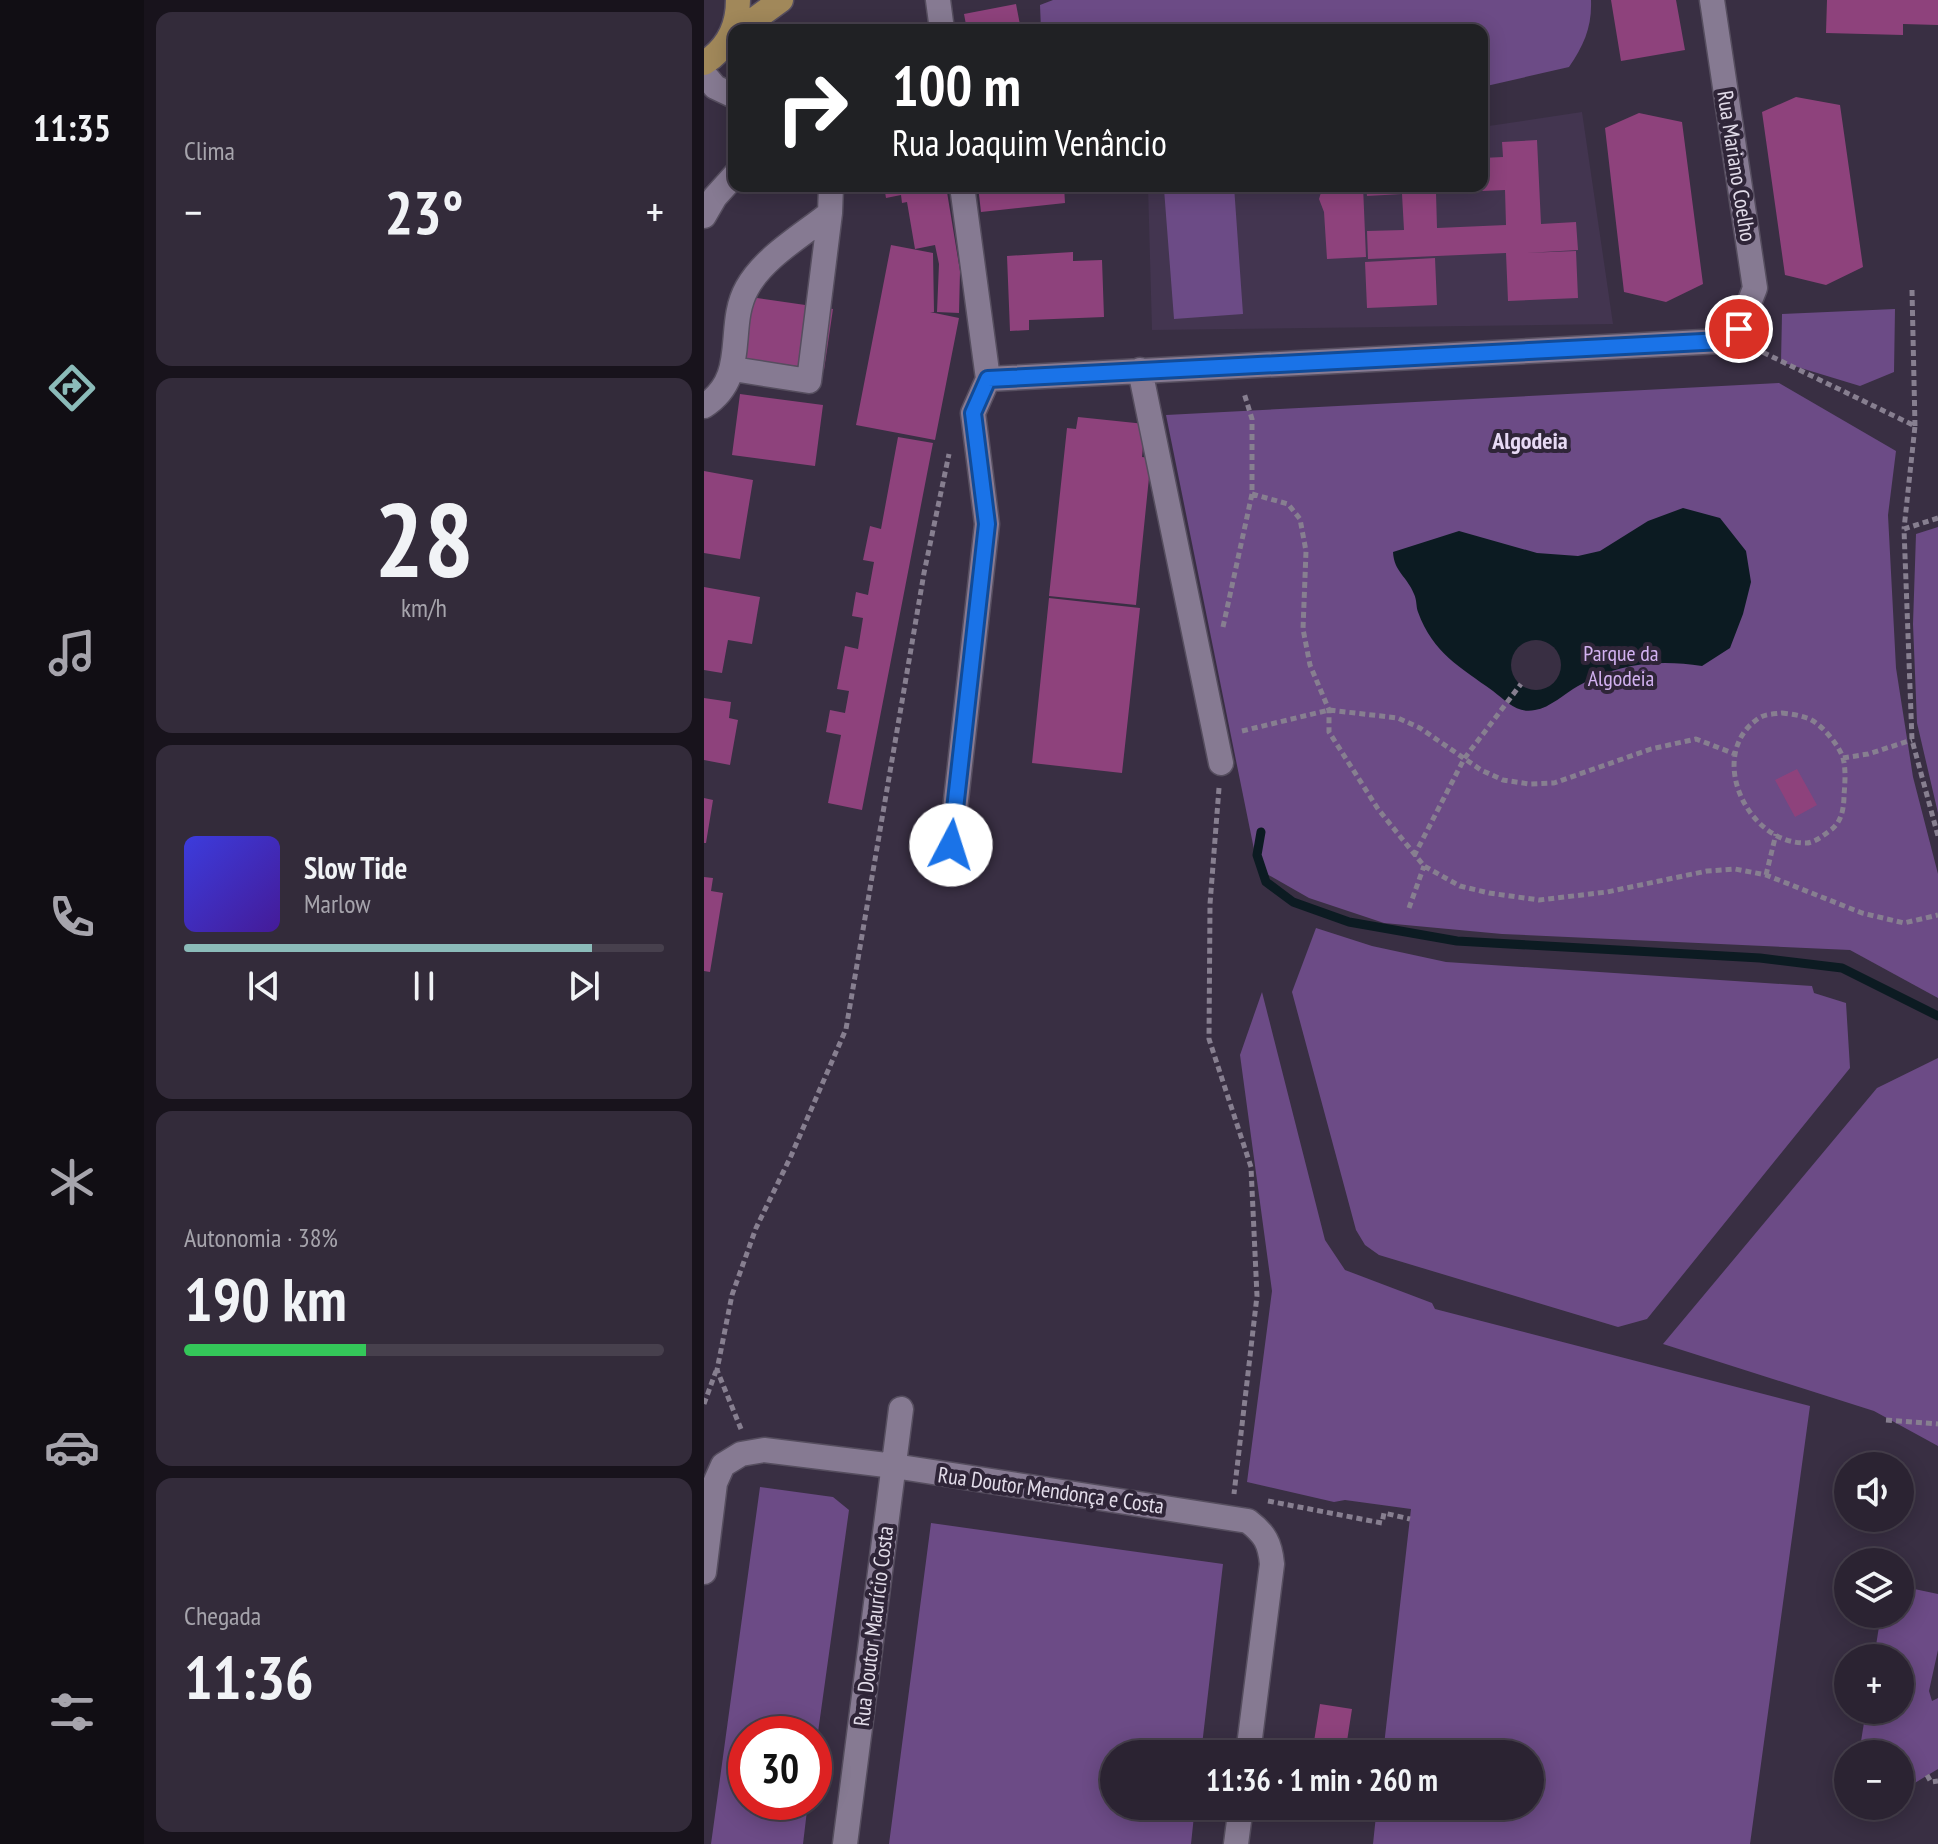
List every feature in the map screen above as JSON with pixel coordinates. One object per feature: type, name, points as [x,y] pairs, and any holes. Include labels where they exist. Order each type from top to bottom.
[{"type":"main road","points":[[737,24],[738,0]]},
{"type":"main road","points":[[749,24],[781,0]]},
{"type":"main road","points":[[704,63],[716,56],[728,42]]},
{"type":"street","points":[[938,0],[941,24]]},
{"type":"street","name":"Rua Mariano Coelho","points":[[1712,0],[1755,288],[1734,332]]},
{"type":"street","points":[[704,74],[715,87],[728,93]]},
{"type":"street","points":[[704,216],[728,183]]},
{"type":"street","points":[[733,369],[809,381],[831,192]]},
{"type":"street","points":[[951,845],[987,524],[973,413],[988,379],[963,192]]},
{"type":"street","points":[[704,406],[723,388],[733,369],[740,310],[745,291],[754,277],[830,213]]},
{"type":"street","points":[[988,379],[1722,341],[1734,332]]},
{"type":"street","points":[[1140,370],[1221,763]]},
{"type":"street","name":"Rua Doutor Maurício Costa","points":[[845,1844],[901,1409]]},
{"type":"street","name":"Rua Doutor Mendonça e Costa","points":[[704,1572],[715,1483],[714,1463],[764,1450],[894,1466],[1248,1521],[1263,1532],[1270,1545],[1272,1564],[1250,1740]]},
{"type":"street","points":[[1236,1844],[1239,1820]]},
{"type":"path","points":[[1912,290],[1915,426],[1904,529],[1912,740],[1938,836]]},
{"type":"path","points":[[1734,332],[1915,426]]},
{"type":"path","points":[[704,1404],[717,1370],[732,1295],[756,1228],[846,1029],[924,573],[954,432],[973,413]]},
{"type":"path","points":[[1223,635],[1229,592],[1252,494],[1252,419]]},
{"type":"path","points":[[1252,494],[1288,504],[1300,519],[1306,551],[1303,629],[1310,665],[1329,710],[1329,732],[1414,857],[1424,866],[1460,886],[1539,900],[1607,892],[1707,871],[1735,869],[1766,875],[1862,913],[1904,923],[1938,915]]},
{"type":"path","points":[[1904,529],[1938,518]]},
{"type":"path","points":[[1414,857],[1464,759],[1521,684]]},
{"type":"path","points":[[1235,733],[1329,710],[1398,718],[1420,728],[1464,759],[1503,780],[1529,784],[1554,783],[1640,753],[1696,739],[1735,754]]},
{"type":"path","points":[[1782,713],[1809,718],[1827,734],[1843,758],[1843,808],[1837,825],[1808,843],[1776,834],[1764,827],[1738,794],[1733,762],[1735,754],[1741,735],[1760,717],[1782,713]]},
{"type":"path","points":[[1843,758],[1868,754],[1912,740]]},
{"type":"path","points":[[1221,763],[1210,904],[1209,1039],[1251,1167],[1257,1296],[1234,1496]]},
{"type":"path","points":[[1766,875],[1776,834]]},
{"type":"path","points":[[1409,908],[1424,866]]},
{"type":"path","points":[[717,1370],[751,1452]]},
{"type":"path","points":[[1886,1420],[1938,1424]]},
{"type":"path","points":[[1256,1499],[1382,1523],[1384,1513],[1410,1519]]},
{"type":"path","points":[[1927,1775],[1931,1782],[1938,1781]]},
{"type":"shaded area","points":[[1582,112],[1613,324],[1152,330],[1148,192],[1488,192],[1488,126]]},
{"type":"shaded area","points":[[1683,508],[1720,518],[1746,551],[1751,582],[1730,648],[1702,666],[1654,663],[1608,672],[1535,710],[1512,706],[1440,649],[1424,626],[1414,594],[1394,559],[1393,552],[1459,531],[1537,553],[1578,556],[1600,551],[1648,521]]},
{"type":"green space","points":[[1053,0],[1591,0],[1591,10],[1586,35],[1569,67],[1488,86],[1488,24],[1041,24],[1040,5]]},
{"type":"green space","points":[[1164,192],[1234,192],[1243,314],[1174,319]]},
{"type":"green space","points":[[1895,309],[1894,372],[1860,386],[1781,362],[1782,314]]},
{"type":"green space","name":"Parque da Algodeia","points":[[1779,383],[1896,451],[1888,515],[1896,668],[1913,777],[1938,874],[1938,998],[1850,950],[1502,934],[1384,923],[1309,898],[1258,869],[1166,415]]},
{"type":"green space","points":[[1938,527],[1938,813],[1917,723],[1913,624],[1916,534]]},
{"type":"green space","points":[[1316,928],[1372,946],[1446,962],[1812,986],[1814,993],[1846,1003],[1850,1068],[1647,1319],[1618,1327],[1379,1255],[1365,1245],[1356,1230],[1292,992]]},
{"type":"green space","points":[[1262,992],[1325,1240],[1345,1270],[1432,1303],[1435,1309],[1810,1406],[1750,1844],[1373,1844],[1376,1820],[1544,1820],[1544,1740],[1385,1740],[1411,1509],[1345,1500],[1334,1502],[1247,1482],[1272,1291],[1240,1055]]},
{"type":"green space","points":[[1938,1058],[1938,1446],[1874,1411],[1663,1344],[1877,1088]]},
{"type":"green space","points":[[760,1487],[833,1497],[849,1510],[820,1716],[729,1716]]},
{"type":"green space","points":[[931,1523],[1223,1564],[1203,1740],[1100,1740],[1100,1820],[1194,1820],[1191,1844],[889,1844]]},
{"type":"green space","points":[[1914,1589],[1938,1594],[1938,1650],[1929,1691],[1932,1701],[1938,1698],[1938,1769],[1914,1783],[1914,1740],[1861,1740],[1864,1724],[1914,1724],[1914,1644],[1876,1644],[1879,1628],[1914,1628]]},
{"type":"green space","points":[[728,1720],[728,1820],[806,1820],[803,1844],[711,1844]]},
{"type":"pier","points":[[1536,640],[1553,648],[1561,665],[1553,682],[1536,690],[1519,682],[1511,665],[1519,648]]},
{"type":"building","points":[[1611,0],[1676,0],[1685,50],[1621,61]]},
{"type":"building","points":[[1827,0],[1938,0],[1938,25],[1903,24],[1903,35],[1826,33]]},
{"type":"building","points":[[1016,4],[1020,24],[966,24],[964,14]]},
{"type":"building","points":[[1796,97],[1840,105],[1863,267],[1826,285],[1785,275],[1762,112]]},
{"type":"building","points":[[1639,113],[1682,122],[1703,284],[1666,302],[1624,292],[1605,128]]},
{"type":"building","points":[[1537,140],[1541,224],[1576,222],[1578,250],[1526,253],[1576,251],[1578,298],[1508,301],[1506,253],[1368,259],[1367,231],[1404,230],[1402,194],[1367,196],[1367,192],[1459,192],[1436,193],[1437,228],[1506,225],[1505,190],[1488,191],[1488,158],[1503,157],[1502,142]]},
{"type":"building","points":[[885,192],[947,192],[960,271],[959,313],[937,312],[939,264],[935,245],[915,249],[907,202],[902,203],[901,195],[886,198]]},
{"type":"building","points":[[979,192],[1064,192],[1065,203],[981,212]]},
{"type":"building","points":[[1321,192],[1363,192],[1366,257],[1327,259],[1324,212],[1319,199]]},
{"type":"building","points":[[891,245],[933,253],[934,312],[930,312],[959,318],[935,440],[856,425]]},
{"type":"building","points":[[1073,252],[1073,261],[1102,260],[1104,317],[1029,320],[1029,330],[1010,331],[1007,256]]},
{"type":"building","points":[[1435,258],[1437,305],[1367,308],[1365,262]]},
{"type":"building","points":[[750,297],[833,309],[824,370],[742,358]]},
{"type":"building","points":[[740,394],[823,405],[815,466],[732,455]]},
{"type":"building","points":[[1078,417],[1145,424],[1142,457],[1151,458],[1136,605],[1049,596],[1067,428],[1076,429]]},
{"type":"building","points":[[898,437],[933,443],[862,810],[828,803],[841,735],[826,732],[830,710],[845,713],[849,691],[837,689],[845,646],[858,649],[863,618],[852,616],[856,592],[868,595],[874,562],[863,560],[870,526],[881,529]]},
{"type":"building","points":[[704,471],[753,480],[740,559],[704,553]]},
{"type":"building","points":[[704,587],[760,597],[752,644],[728,640],[722,673],[704,670]]},
{"type":"building","points":[[1049,598],[1140,608],[1122,773],[1032,763]]},
{"type":"building","points":[[704,698],[731,702],[729,718],[738,720],[730,765],[704,760]]},
{"type":"building","points":[[1797,769],[1817,805],[1795,817],[1775,780]]},
{"type":"building","points":[[704,798],[713,800],[706,843],[704,843]]},
{"type":"building","points":[[704,877],[713,878],[711,891],[723,893],[710,972],[704,971]]},
{"type":"building","points":[[1320,1704],[1352,1709],[1347,1740],[1314,1740]]},
{"type":"waterway","points":[[1261,832],[1257,855],[1266,882],[1293,902],[1349,922],[1457,941],[1760,958],[1842,968],[1938,1016]]},
{"type":"district","name":"Algodeia","points":[[1530,440]]},
{"type":"route","points":[[951,845],[987,524],[973,413],[988,379],[1722,341],[1739,329]]}]
